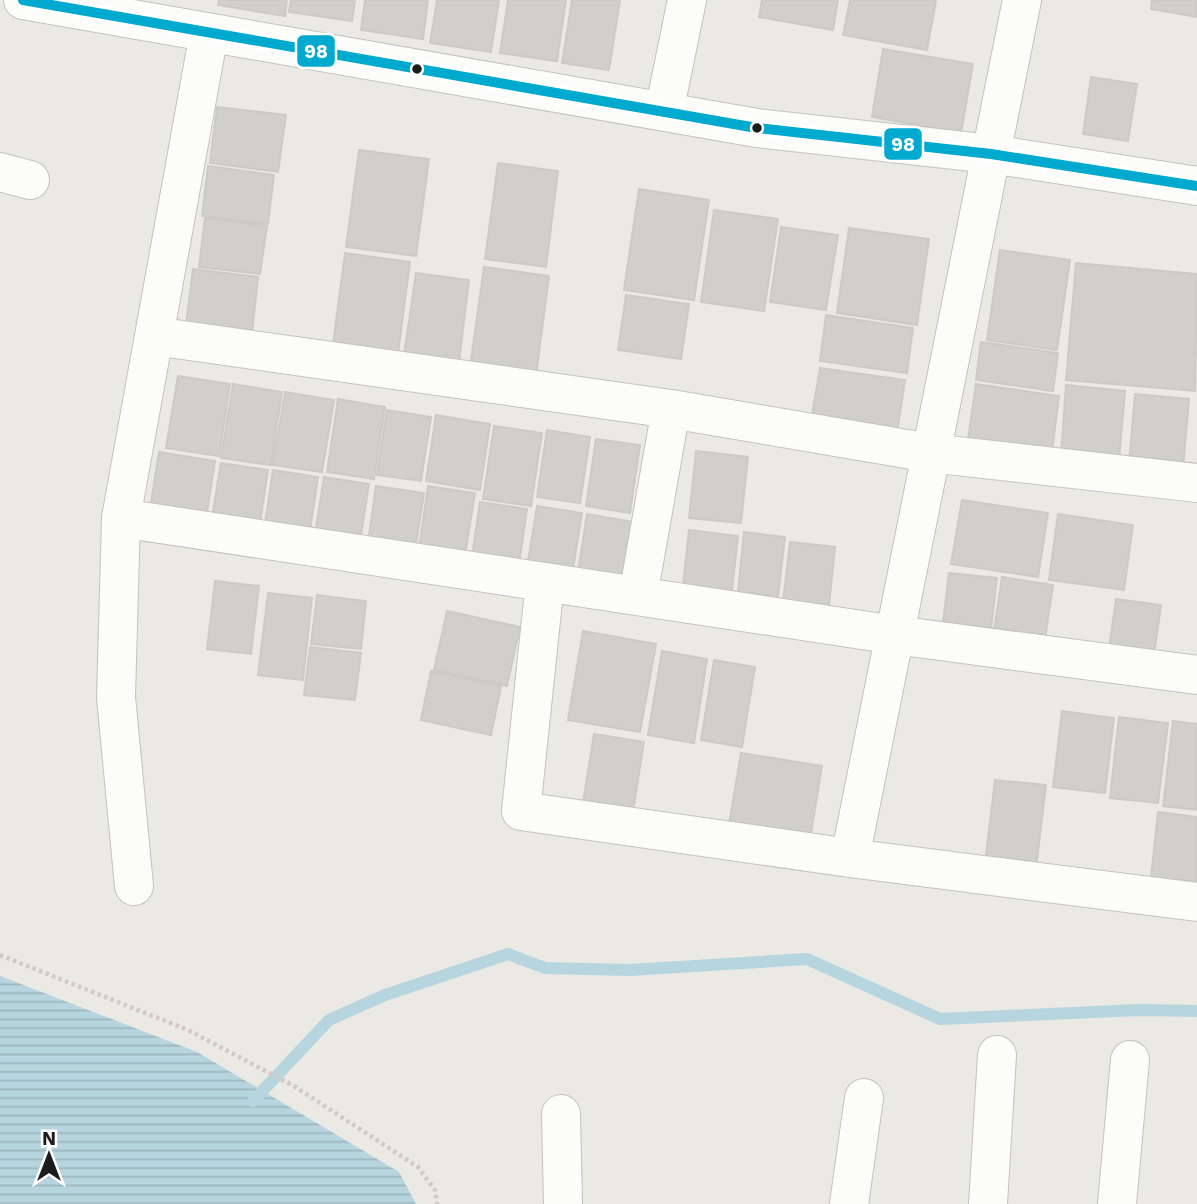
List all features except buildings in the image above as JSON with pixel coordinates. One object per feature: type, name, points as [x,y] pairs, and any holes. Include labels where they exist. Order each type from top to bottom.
[{"type":"street","points":[[23,0],[757,128],[991,153],[1197,186]]},
{"type":"street","points":[[664,112],[687,0]]},
{"type":"street","points":[[850,858],[1022,0]]},
{"type":"street","points":[[134,886],[116,696],[121,518],[209,33]]},
{"type":"street","points":[[155,336],[671,409],[930,453],[1197,483]]},
{"type":"street","points":[[638,596],[671,409]]},
{"type":"street","points":[[121,518],[895,635],[1197,675]]},
{"type":"street","points":[[545,582],[521,811],[850,858],[1197,902]]},
{"type":"street","points":[[988,1204],[997,1055]]},
{"type":"street","points":[[1116,1204],[1130,1060]]},
{"type":"street","points":[[849,1204],[864,1098]]},
{"type":"street","points":[[561,1114],[563,1204]]},
{"type":"path","points":[[0,955],[188,1030],[294,1086],[418,1167],[435,1190],[438,1204]]},
{"type":"water","points":[[0,976],[197,1052],[399,1172],[416,1204],[0,1204]]},
{"type":"waterway","points":[[253,1101],[329,1020],[385,995],[508,954],[545,968],[630,970],[807,959],[940,1019],[1140,1010],[1197,1011]]},
{"type":"transit line","name":"98","points":[[23,0],[757,128],[991,154],[1197,186]]}]
